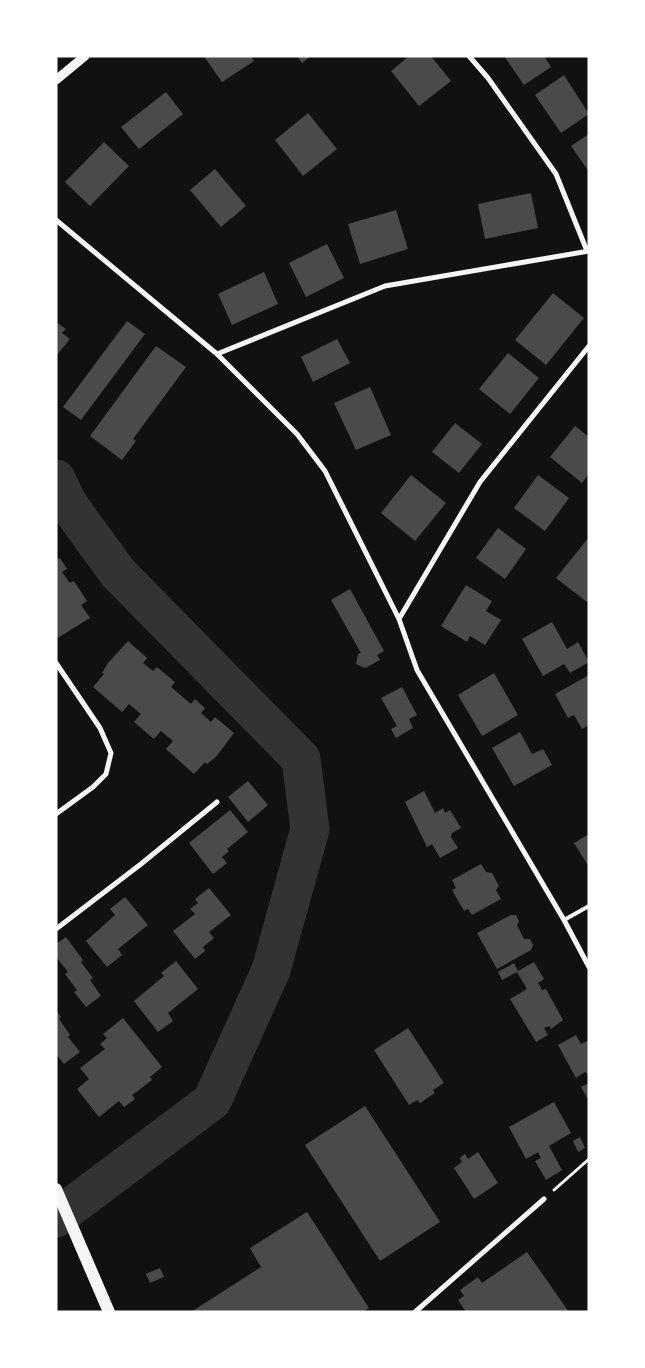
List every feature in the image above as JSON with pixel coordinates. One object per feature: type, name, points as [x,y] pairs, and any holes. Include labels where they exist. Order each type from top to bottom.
[{"type":"main road","points":[[57,1190],[110,1312]]},
{"type":"street","points":[[56,80],[85,56]]},
{"type":"street","points":[[218,354],[385,286],[588,251],[556,174],[488,78],[469,56]]},
{"type":"street","points":[[56,220],[218,354],[297,434],[325,471],[399,619],[417,670],[564,920],[589,967]]},
{"type":"street","points":[[399,619],[480,482],[589,346]]},
{"type":"street","points":[[56,663],[100,728],[111,753],[106,774],[93,787],[56,814]]},
{"type":"street","points":[[56,929],[141,864],[217,802]]},
{"type":"street","points":[[415,1312],[544,1199]]},
{"type":"lane","points":[[564,920],[589,906]]},
{"type":"path","points":[[544,1199],[589,1159]]},
{"type":"building","points":[[207,56],[251,56],[254,61],[222,82],[205,58]]},
{"type":"building","points":[[297,56],[311,56],[302,63]]},
{"type":"building","points":[[409,56],[431,56],[451,81],[419,106],[391,71]]},
{"type":"building","points":[[504,56],[544,56],[551,67],[524,85]]},
{"type":"building","points":[[564,75],[589,114],[561,133],[535,95]]},
{"type":"building","points":[[166,92],[183,114],[139,149],[121,127]]},
{"type":"building","points":[[308,113],[337,149],[303,176],[275,140]]},
{"type":"building","points":[[589,134],[589,172],[571,146]]},
{"type":"building","points":[[104,142],[129,166],[90,206],[65,182]]},
{"type":"building","points":[[215,169],[246,206],[221,227],[190,190]]},
{"type":"building","points":[[531,193],[538,228],[485,239],[478,204]]},
{"type":"building","points":[[396,210],[408,249],[360,264],[348,224]]},
{"type":"building","points":[[327,244],[344,278],[306,297],[289,263]]},
{"type":"building","points":[[264,272],[278,304],[232,325],[218,294]]},
{"type":"building","points":[[553,293],[584,318],[546,365],[515,340]]},
{"type":"building","points":[[127,321],[145,334],[81,420],[63,407]]},
{"type":"building","points":[[56,322],[66,329],[62,333],[70,339],[56,356]]},
{"type":"building","points":[[337,339],[350,363],[313,382],[301,357]]},
{"type":"building","points":[[156,346],[186,367],[133,439],[136,441],[122,460],[90,436]]},
{"type":"building","points":[[508,353],[539,378],[510,414],[479,389]]},
{"type":"building","points":[[370,387],[391,435],[356,450],[334,403]]},
{"type":"building","points":[[455,423],[482,444],[459,473],[432,452]]},
{"type":"building","points":[[575,426],[589,437],[589,474],[582,483],[550,457]]},
{"type":"building","points":[[411,475],[446,503],[415,541],[381,513]]},
{"type":"building","points":[[538,475],[569,498],[545,531],[514,508]]},
{"type":"building","points":[[498,528],[526,549],[505,579],[476,558]]},
{"type":"building","points":[[589,537],[589,600],[587,602],[556,578]]},
{"type":"building","points":[[60,558],[67,569],[62,572],[70,583],[74,581],[87,601],[81,605],[90,618],[56,639],[56,560]]},
{"type":"building","points":[[466,585],[492,601],[486,611],[501,620],[485,645],[470,636],[467,642],[441,626]]},
{"type":"building","points":[[350,589],[384,651],[377,655],[380,660],[365,668],[356,664],[358,654],[361,653],[331,600]]},
{"type":"building","points":[[552,622],[567,649],[578,642],[589,662],[570,673],[564,664],[543,676],[522,639]]},
{"type":"building","points":[[128,641],[147,658],[143,663],[153,671],[157,667],[175,682],[171,687],[191,704],[195,699],[205,708],[201,713],[211,722],[215,717],[234,733],[216,757],[207,764],[205,762],[194,774],[166,749],[173,741],[161,731],[154,739],[134,722],[141,714],[129,704],[122,712],[93,687],[104,674],[102,673],[108,663]]},
{"type":"building","points":[[494,673],[518,715],[482,736],[458,695]]},
{"type":"building","points":[[589,675],[589,725],[582,729],[574,715],[568,718],[555,694]]},
{"type":"building","points":[[402,687],[417,715],[409,719],[413,728],[396,738],[391,729],[397,726],[381,698]]},
{"type":"building","points":[[520,732],[532,754],[543,749],[552,765],[514,786],[492,748]]},
{"type":"building","points":[[248,781],[268,805],[248,822],[228,797]]},
{"type":"building","points":[[424,791],[435,813],[443,808],[445,813],[450,810],[461,828],[452,833],[451,837],[458,848],[440,858],[432,844],[427,847],[405,802]]},
{"type":"building","points":[[230,810],[248,832],[227,849],[229,851],[222,857],[227,863],[213,874],[189,843]]},
{"type":"building","points":[[589,834],[589,867],[574,843]]},
{"type":"building","points":[[481,864],[486,872],[492,873],[499,886],[496,890],[501,899],[472,915],[468,909],[464,911],[452,890],[456,888],[452,880]]},
{"type":"building","points":[[209,888],[231,915],[209,932],[214,938],[203,947],[205,951],[195,959],[173,931],[195,914],[190,909],[198,903],[195,899]]},
{"type":"building","points":[[125,897],[148,925],[118,949],[122,955],[107,967],[86,941],[115,915],[110,909]]},
{"type":"building","points":[[511,915],[516,915],[519,921],[517,925],[524,939],[530,939],[533,945],[531,950],[497,969],[477,933]]},
{"type":"building","points":[[66,937],[83,960],[81,962],[93,978],[90,980],[101,996],[86,1007],[74,992],[77,990],[65,974],[68,972],[56,957],[56,944]]},
{"type":"building","points":[[176,961],[198,989],[168,1013],[173,1021],[158,1032],[134,1001],[164,976],[161,973]]},
{"type":"building","points":[[534,962],[544,979],[538,983],[542,990],[546,989],[563,1020],[551,1029],[549,1026],[544,1028],[548,1035],[536,1042],[510,999],[527,989],[517,972],[502,980],[498,972],[514,963],[518,971]]},
{"type":"building","points":[[56,1010],[61,1017],[59,1019],[70,1035],[68,1037],[80,1052],[64,1064],[56,1054]]},
{"type":"building","points":[[123,1018],[162,1067],[150,1077],[152,1080],[132,1095],[135,1099],[124,1107],[119,1101],[99,1117],[77,1089],[89,1079],[80,1068],[105,1049],[100,1044],[107,1038],[103,1034]]},
{"type":"building","points":[[408,1028],[444,1083],[433,1090],[435,1093],[420,1103],[417,1100],[409,1105],[374,1050]]},
{"type":"building","points":[[576,1035],[581,1044],[589,1040],[589,1075],[585,1072],[576,1078],[558,1045]]},
{"type":"building","points":[[589,1083],[589,1101],[581,1087]]},
{"type":"building","points":[[554,1102],[571,1133],[549,1146],[562,1170],[546,1180],[535,1161],[541,1158],[538,1152],[526,1159],[509,1127]]},
{"type":"building","points":[[365,1106],[440,1222],[380,1261],[305,1145]]},
{"type":"building","points":[[580,1137],[585,1148],[578,1152],[573,1141]]},
{"type":"building","points":[[478,1152],[498,1183],[474,1199],[454,1168],[462,1162],[460,1158],[465,1154],[468,1159]]},
{"type":"building","points":[[307,1212],[369,1308],[363,1312],[191,1312],[261,1267],[250,1248]]},
{"type":"building","points":[[527,1252],[569,1312],[466,1312],[458,1300],[464,1296],[460,1290],[478,1277],[482,1283]]},
{"type":"building","points":[[160,1268],[164,1277],[150,1283],[146,1274]]},
{"type":"waterway","points":[[56,479],[68,504],[118,573],[301,759],[310,829],[271,970],[212,1101],[56,1218]]}]
